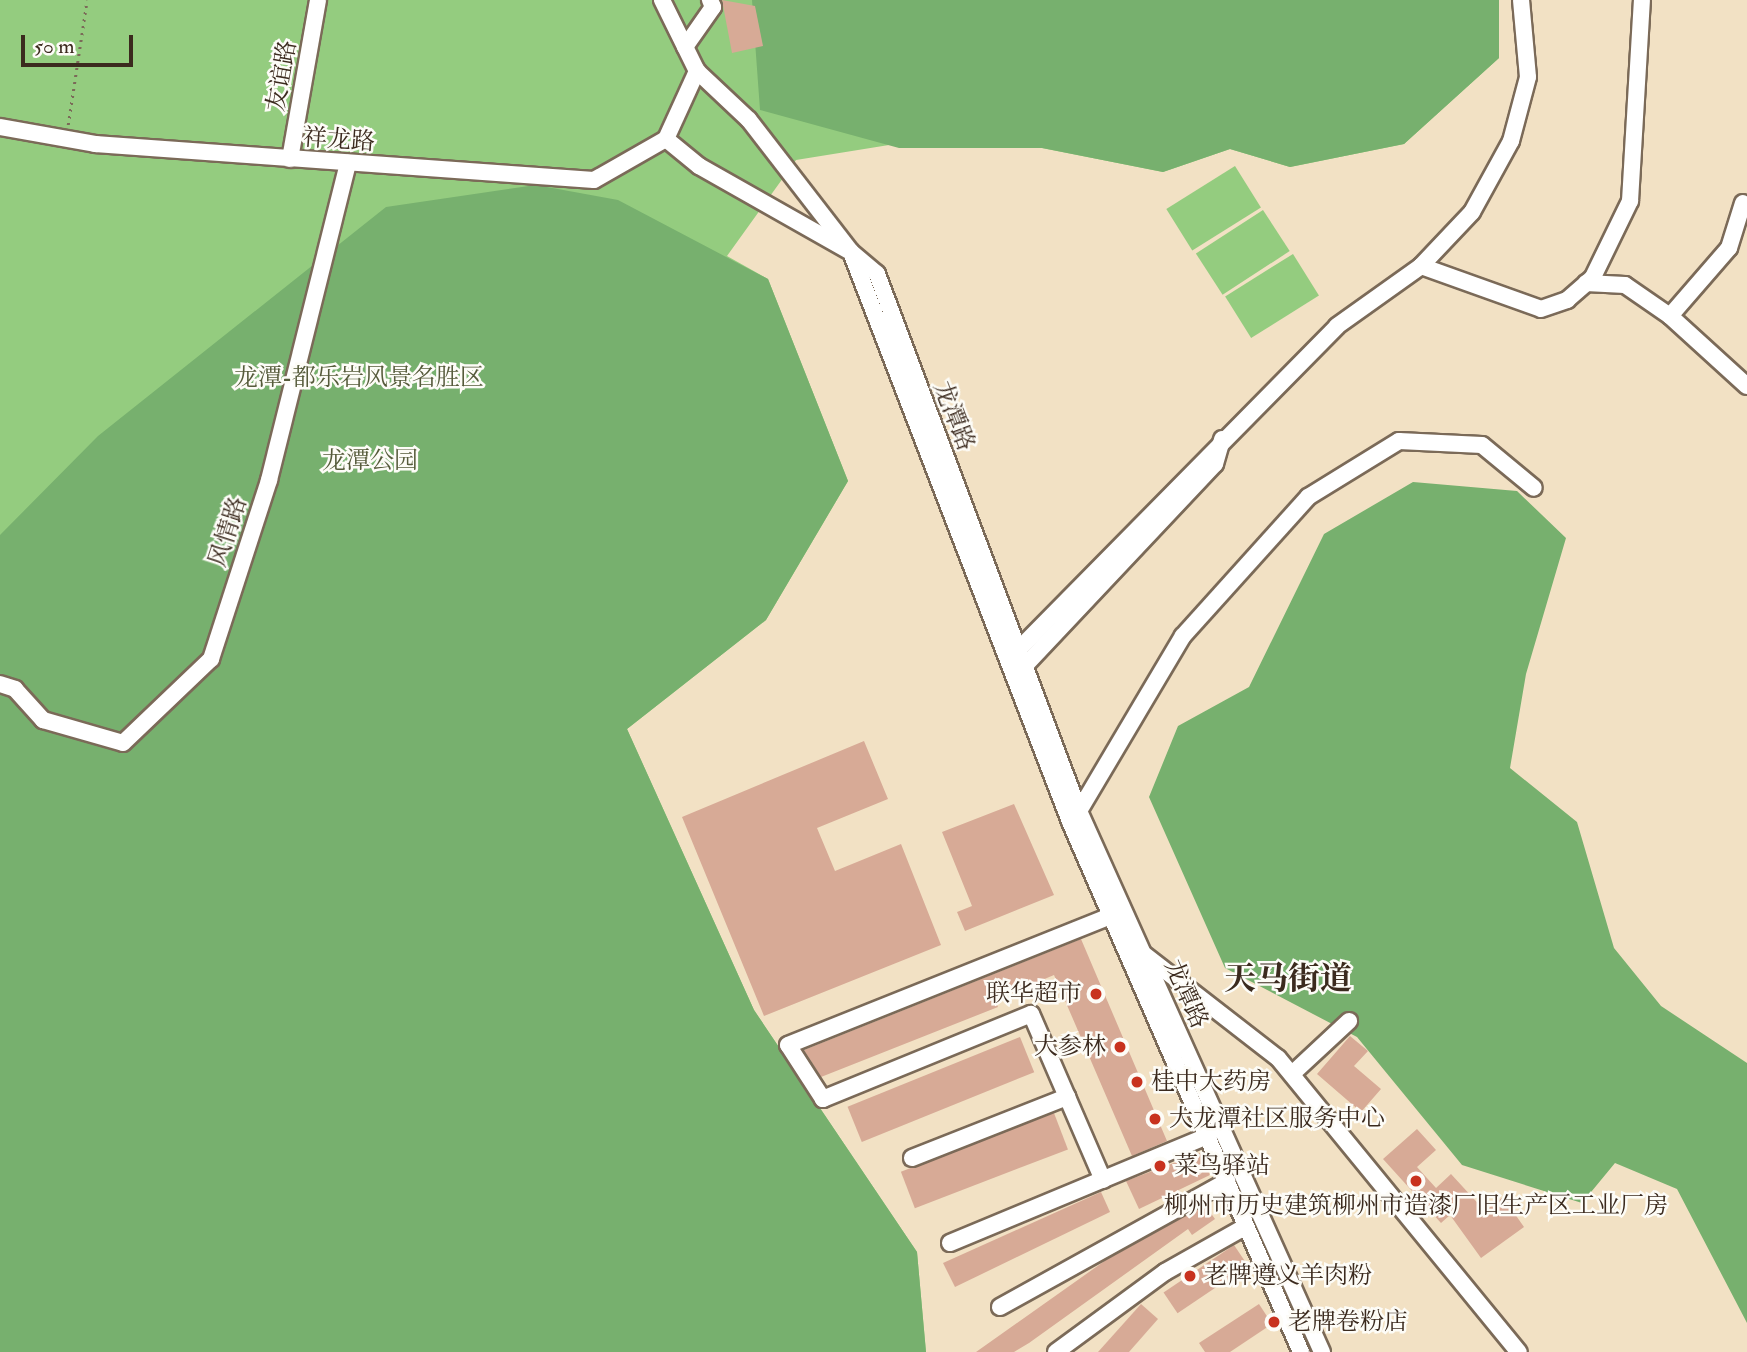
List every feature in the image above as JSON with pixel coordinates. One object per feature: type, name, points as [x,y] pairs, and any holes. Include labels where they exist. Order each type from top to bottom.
[{"type":"street","name":"友谊路","points":[[290,159],[318,0]]},
{"type":"street","points":[[662,0],[697,71],[750,120],[851,252]]},
{"type":"street","points":[[685,47],[713,8],[710,0]]},
{"type":"street","points":[[1014,670],[1018,650],[1223,436],[1336,326],[1421,266],[1472,212],[1511,141],[1528,76],[1521,0]]},
{"type":"street","points":[[1421,266],[1541,309],[1567,300],[1586,283],[1630,201],[1642,0]]},
{"type":"street","points":[[666,139],[697,71]]},
{"type":"street","name":"祥龙路","points":[[0,127],[66,139],[290,159],[594,180],[666,139]]},
{"type":"street","name":"龙潭路","points":[[666,139],[699,166],[851,252],[877,274],[1014,670],[1112,915],[1301,1352]]},
{"type":"street","name":"风情路","points":[[0,684],[15,688],[43,720],[123,743],[211,659],[269,480],[348,163]]},
{"type":"street","points":[[1670,316],[1729,248],[1743,203]]},
{"type":"street","points":[[1586,283],[1625,285],[1670,316],[1744,376]]},
{"type":"street","points":[[1014,670],[1215,464],[1223,436]]},
{"type":"street","points":[[1075,818],[1183,636],[1308,496],[1399,441],[1482,445],[1534,488]]},
{"type":"street","points":[[994,609],[1018,650]]},
{"type":"street","name":"龙潭路","points":[[1075,818],[1143,953],[1322,1352]]},
{"type":"street","points":[[1102,1180],[1031,1014],[823,1099],[788,1045],[1112,915]]},
{"type":"street","points":[[1143,953],[1292,1074],[1519,1352]]},
{"type":"street","points":[[1292,1074],[1349,1021]]},
{"type":"street","points":[[912,1158],[1067,1097]]},
{"type":"street","points":[[950,1243],[1209,1135]]},
{"type":"street","points":[[1000,1307],[1227,1181]]},
{"type":"street","points":[[1056,1352],[1165,1272],[1245,1227]]},
{"type":"path","points":[[66,139],[75,49],[87,0]]},
{"type":"green space","name":"龙潭-都乐岩风景名胜区","points":[[0,0],[1499,0],[1499,58],[1404,144],[1290,167],[1230,149],[1163,172],[1042,148],[889,145],[796,160],[727,256],[768,279],[848,481],[766,620],[627,729],[754,1010],[917,1252],[926,1352],[0,1352]]},
{"type":"green space","points":[[752,0],[1499,0],[1499,58],[1404,144],[1290,167],[1230,149],[1163,172],[1042,148],[899,148],[760,110]]},
{"type":"green space","points":[[1235,166],[1261,208],[1192,250],[1166,209]]},
{"type":"green space","name":"龙潭-都乐岩风景名胜区","points":[[536,185],[618,200],[768,279],[848,481],[766,620],[627,729],[754,1010],[917,1252],[926,1352],[0,1352],[0,535],[98,436],[386,207]]},
{"type":"green space","points":[[1263,210],[1290,251],[1223,295],[1196,254]]},
{"type":"green space","points":[[1293,254],[1319,296],[1251,338],[1225,296]]},
{"type":"green space","points":[[1413,482],[1517,491],[1566,538],[1526,674],[1510,768],[1577,822],[1614,948],[1661,1006],[1747,1063],[1747,1323],[1677,1189],[1615,1163],[1582,1203],[1462,1165],[1357,1037],[1225,968],[1149,797],[1178,726],[1249,687],[1324,534]]},
{"type":"building","points":[[722,0],[755,6],[763,46],[732,53]]},
{"type":"building","points":[[864,741],[888,799],[817,828],[835,871],[901,844],[941,945],[764,1016],[682,817]]},
{"type":"building","points":[[1014,804],[1054,895],[965,931],[957,912],[972,906],[942,832]]},
{"type":"building","points":[[1081,939],[1167,1141],[1132,1156],[1054,975],[995,1000],[998,1007],[821,1077],[804,1050]]},
{"type":"building","points":[[1350,1036],[1368,1051],[1354,1066],[1381,1089],[1361,1112],[1317,1074]]},
{"type":"building","points":[[1020,1037],[1034,1072],[862,1142],[848,1107]]},
{"type":"building","points":[[1054,1113],[1068,1149],[915,1208],[901,1172]]},
{"type":"building","points":[[1417,1129],[1436,1150],[1417,1167],[1436,1188],[1451,1174],[1485,1211],[1503,1197],[1524,1227],[1481,1258],[1450,1215],[1441,1223],[1383,1159]]},
{"type":"building","points":[[1200,1153],[1210,1175],[1139,1209],[1126,1181]]},
{"type":"building","points":[[1101,1192],[1110,1212],[955,1287],[943,1263]]},
{"type":"building","points":[[1205,1205],[1215,1219],[1192,1235],[1188,1229],[1029,1343],[1014,1352],[976,1352],[1106,1260]]},
{"type":"building","points":[[1234,1245],[1248,1266],[1178,1313],[1164,1293]]},
{"type":"building","points":[[1141,1304],[1158,1319],[1129,1352],[1098,1352]]},
{"type":"building","points":[[1259,1304],[1272,1324],[1230,1352],[1205,1352],[1199,1343]]},
{"type":"place","name":"联华超市","points":[[1096,994]]},
{"type":"place","name":"大参林","points":[[1120,1047]]},
{"type":"place","name":"桂中大药房","points":[[1137,1082]]},
{"type":"place","name":"大龙潭社区服务中心","points":[[1155,1119]]},
{"type":"place","name":"菜鸟驿站","points":[[1160,1166]]},
{"type":"place","name":"柳州市历史建筑柳州市造漆厂旧生产区工业厂房","points":[[1416,1181]]},
{"type":"place","name":"老牌遵义羊肉粉","points":[[1190,1276]]},
{"type":"place","name":"老牌卷粉店","points":[[1274,1322]]},
{"type":"district","name":"天马街道","points":[[1288,979]]},
{"type":"park label","name":"龙潭公园","points":[[370,461]]}]
